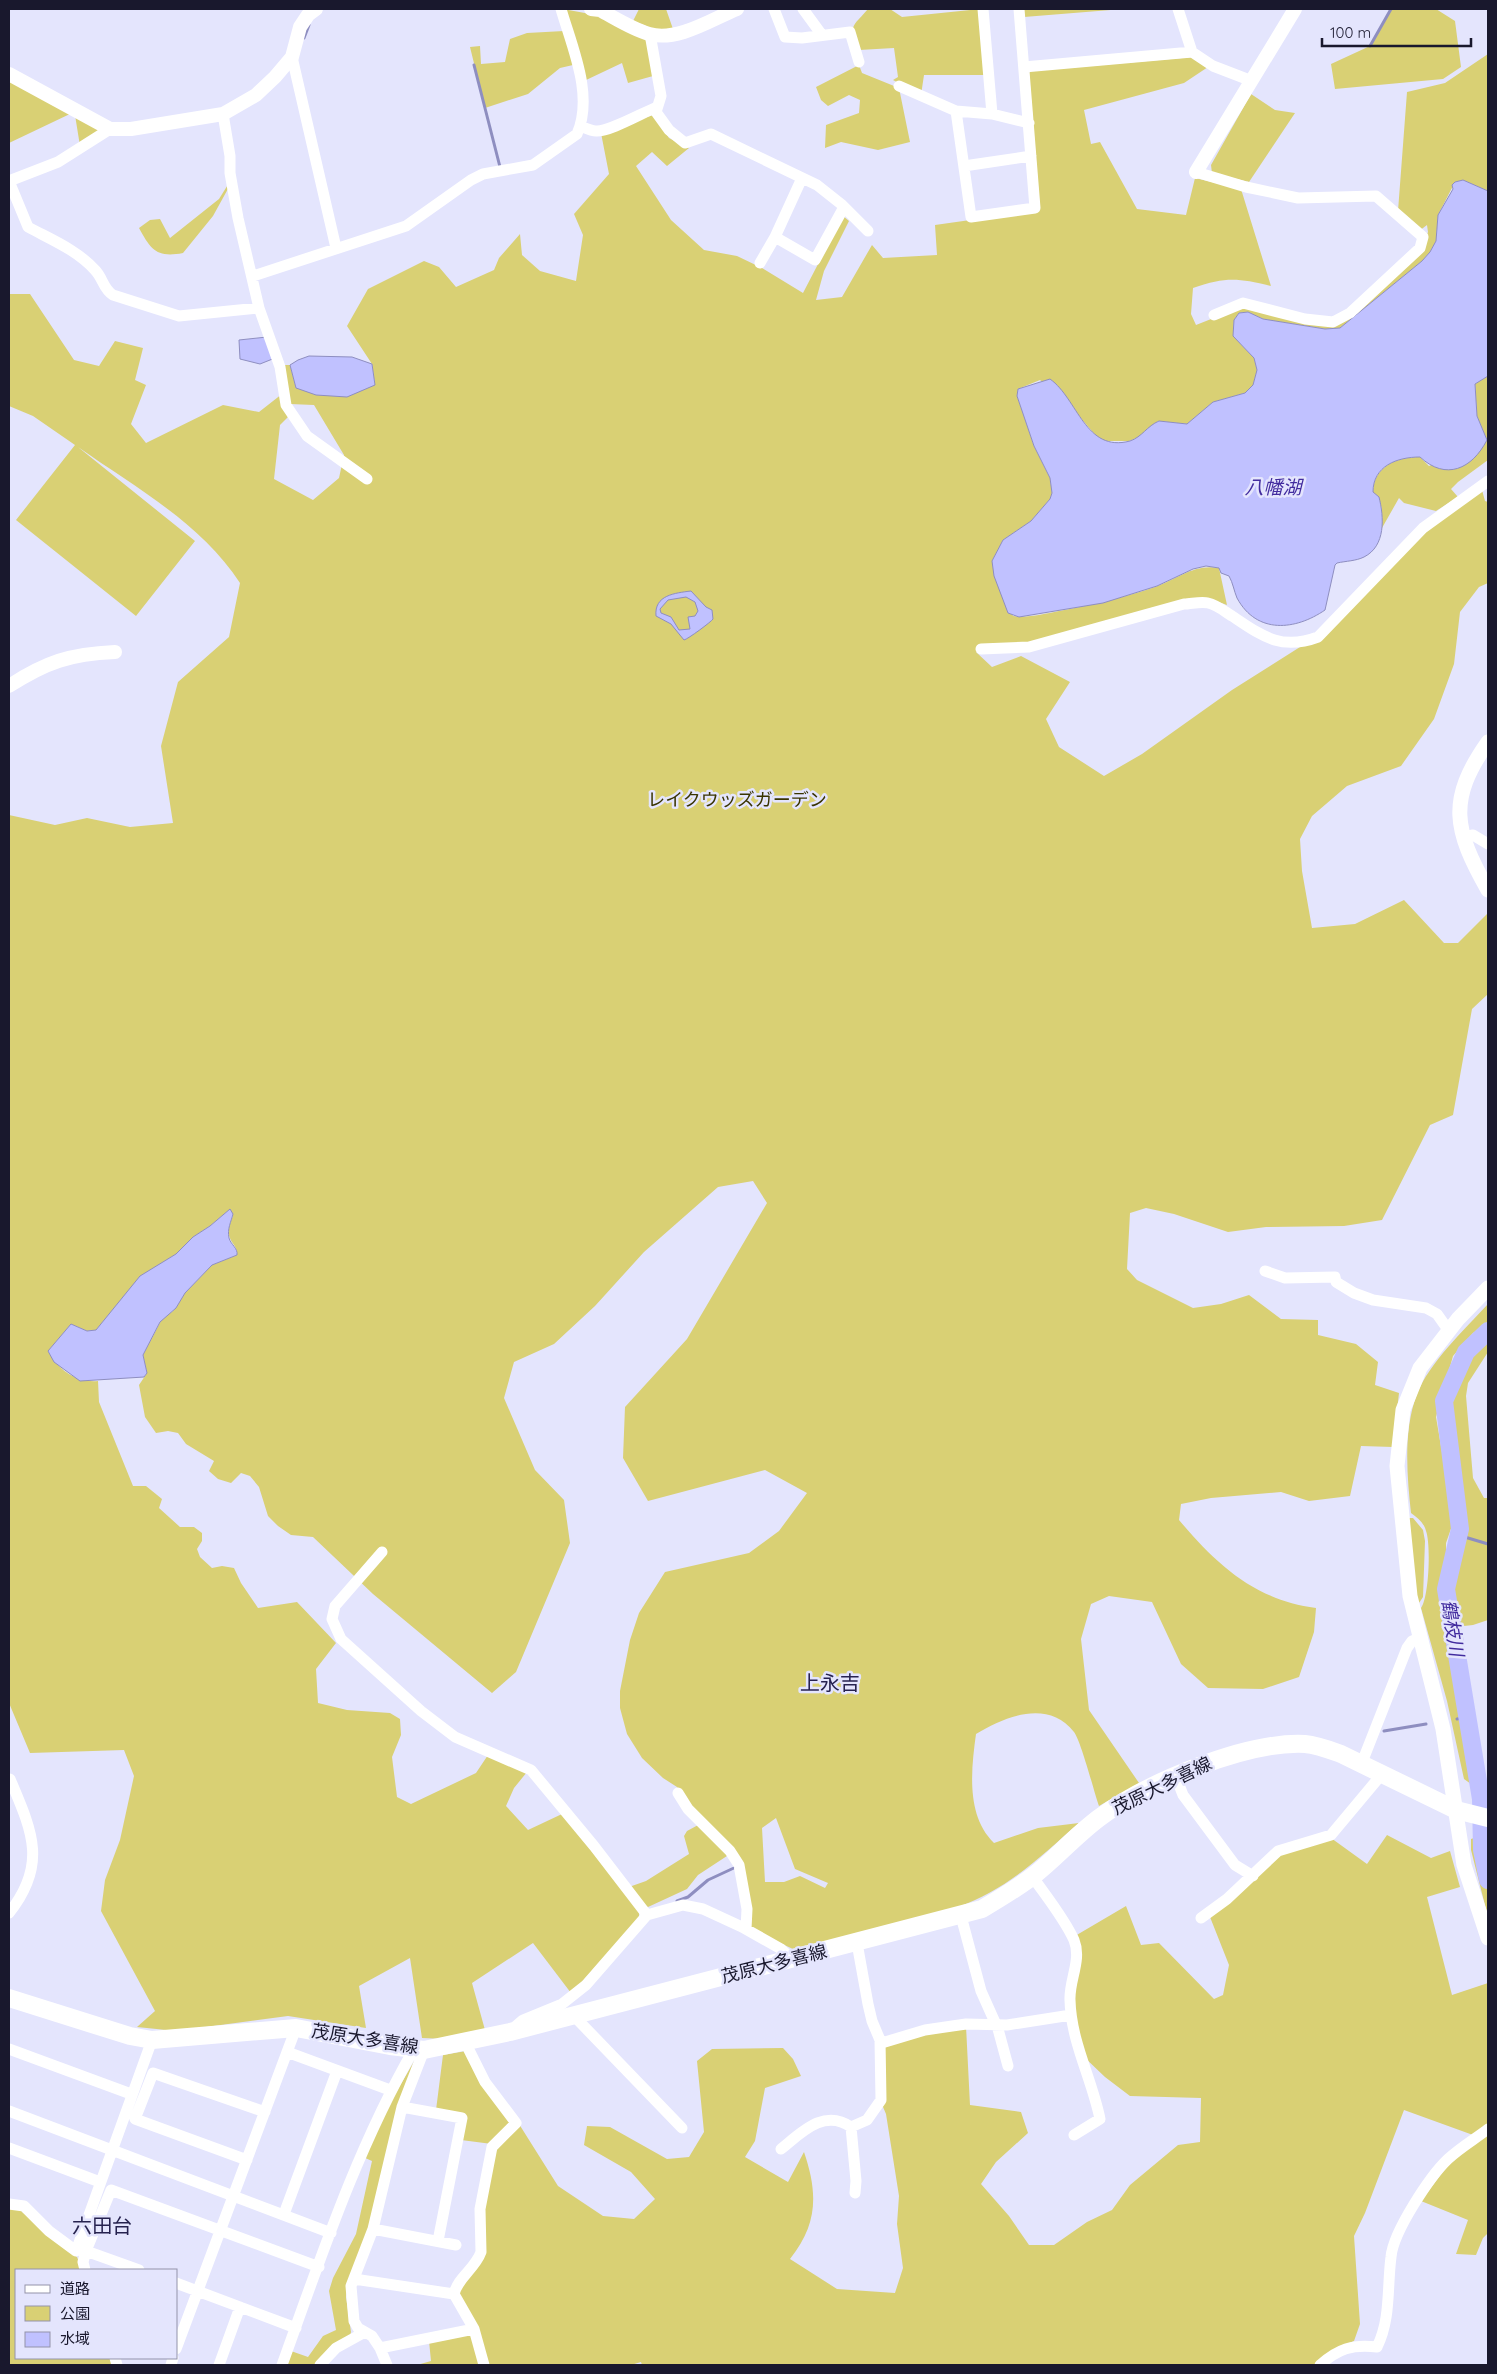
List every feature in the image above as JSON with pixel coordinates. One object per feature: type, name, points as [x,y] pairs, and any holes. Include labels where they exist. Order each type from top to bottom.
[{"type":"main road","points":[[1488,742],[1473,764],[1462,788],[1460,808],[1463,837],[1488,890]]},
{"type":"main road","points":[[1488,1288],[1449,1331],[1420,1368],[1403,1410],[1397,1466],[1410,1596],[1462,1812],[1464,1865],[1488,1938]]},
{"type":"main road","name":"茂原大多喜線","points":[[9,1998],[130,2036],[152,2040],[296,2028],[419,2049],[465,2042],[510,2032],[982,1909],[1032,1876],[1074,1837],[1101,1817],[1143,1792],[1232,1754],[1290,1745],[1306,1744],[1324,1748],[1462,1812],[1488,1818]]},
{"type":"street","points":[[316,9],[308,15],[300,27],[292,57],[336,248]]},
{"type":"street","points":[[253,276],[406,226],[452,192],[483,174],[533,165],[577,134],[584,102],[579,72],[561,9]]},
{"type":"street","points":[[597,9],[650,34],[670,34],[686,31],[737,9]]},
{"type":"street","points":[[774,9],[785,37],[850,32],[859,62]]},
{"type":"street","points":[[803,9],[822,35]]},
{"type":"street","points":[[983,9],[992,114]]},
{"type":"street","points":[[956,111],[971,217],[1035,208],[1019,9]]},
{"type":"street","points":[[1178,9],[1192,52],[1213,66],[1252,81]]},
{"type":"street","points":[[1214,315],[1234,305],[1243,303],[1305,319],[1333,322],[1350,313],[1420,248],[1423,237],[1376,196],[1298,198],[1246,188],[1196,172],[1295,9]]},
{"type":"street","points":[[650,34],[661,96],[656,112],[669,130],[685,143],[711,134],[817,185],[844,206],[868,231]]},
{"type":"street","points":[[1024,67],[1192,52]]},
{"type":"street","points":[[9,74],[110,129],[131,129],[223,114],[256,95],[292,57]]},
{"type":"street","points":[[899,86],[956,111],[992,114],[1028,123]]},
{"type":"street","points":[[580,126],[596,131],[610,129],[657,107]]},
{"type":"street","points":[[223,114],[230,156],[230,173],[259,308],[280,368],[286,405],[306,436],[367,479]]},
{"type":"street","points":[[110,129],[58,162],[9,181],[28,228],[78,254],[96,270],[107,291],[113,295],[180,316],[259,308]]},
{"type":"street","points":[[964,166],[1031,156]]},
{"type":"street","points":[[760,263],[775,237],[802,178]]},
{"type":"street","points":[[775,237],[816,260],[844,206]]},
{"type":"street","points":[[981,649],[1029,648],[1184,604],[1206,602],[1276,642],[1295,644],[1306,641],[1318,637],[1423,528],[1488,481]]},
{"type":"street","points":[[9,686],[37,668],[62,659],[89,653],[115,652]]},
{"type":"street","points":[[1463,837],[1473,835],[1488,844]]},
{"type":"street","points":[[1265,1271],[1284,1278],[1335,1277],[1336,1282],[1364,1296],[1426,1308],[1437,1314],[1449,1331]]},
{"type":"street","points":[[382,1552],[335,1606],[332,1619],[341,1639],[421,1711],[450,1733],[531,1770],[594,1846],[647,1915]]},
{"type":"street","points":[[1362,1765],[1407,1648],[1412,1641],[1419,1638]]},
{"type":"street","points":[[1201,1918],[1253,1876],[1278,1851],[1332,1835],[1382,1774]]},
{"type":"street","points":[[1176,1777],[1183,1795],[1235,1866],[1253,1876]]},
{"type":"street","points":[[9,1912],[28,1885],[34,1854],[29,1833],[10,1779]]},
{"type":"street","points":[[678,1793],[688,1809],[730,1851],[739,1865],[746,1909],[746,1929]]},
{"type":"street","points":[[1032,1876],[1070,1933],[1076,1948],[1076,1964],[1070,2000],[1071,2015],[1082,2065],[1100,2119],[1074,2135]]},
{"type":"street","points":[[510,2032],[523,2020],[562,2004],[586,1985],[620,1943],[647,1915],[683,1905],[692,1905],[746,1929],[781,1949],[792,1959]]},
{"type":"street","points":[[961,1916],[981,1991],[995,2025],[1008,2066]]},
{"type":"street","points":[[851,2127],[867,2120],[881,2100],[880,2040],[872,2021],[857,1943]]},
{"type":"street","points":[[880,2040],[885,2042],[925,2030],[966,2024],[1007,2025],[1071,2015]]},
{"type":"street","points":[[574,2016],[682,2128]]},
{"type":"street","points":[[178,2344],[296,2028]]},
{"type":"street","points":[[9,2204],[24,2206],[49,2231],[76,2251],[152,2040]]},
{"type":"street","points":[[465,2042],[485,2082],[516,2123],[492,2147],[480,2209],[481,2252],[479,2258],[459,2280],[454,2294],[474,2329],[484,2365]]},
{"type":"street","points":[[282,2365],[366,2140],[390,2090],[419,2049]]},
{"type":"street","points":[[387,2365],[380,2348],[372,2336],[358,2328],[352,2313],[351,2286],[373,2229],[402,2107],[419,2049]]},
{"type":"street","points":[[9,2050],[131,2094]]},
{"type":"street","points":[[287,2052],[390,2090]]},
{"type":"street","points":[[284,2214],[337,2071]]},
{"type":"street","points":[[247,2160],[136,2119],[153,2073],[265,2112]]},
{"type":"street","points":[[402,2107],[462,2118],[438,2241]]},
{"type":"street","points":[[9,2111],[331,2232]]},
{"type":"street","points":[[780,2149],[809,2126],[823,2120],[842,2121],[851,2127]]},
{"type":"street","points":[[851,2127],[856,2181],[855,2193]]},
{"type":"street","points":[[1320,2365],[1338,2350],[1349,2346],[1377,2347],[1382,2336],[1388,2310],[1391,2254],[1405,2219],[1447,2160],[1488,2129]]},
{"type":"street","points":[[9,2148],[100,2182]]},
{"type":"street","points":[[85,2269],[83,2262],[86,2251],[111,2190],[319,2267]]},
{"type":"street","points":[[373,2229],[456,2245]]},
{"type":"street","points":[[86,2251],[137,2269]]},
{"type":"street","points":[[354,2279],[454,2294]]},
{"type":"street","points":[[178,2285],[296,2328]]},
{"type":"street","points":[[219,2365],[240,2307]]},
{"type":"street","points":[[380,2348],[474,2329]]},
{"type":"street","points":[[320,2365],[336,2348],[365,2332]]},
{"type":"green space","points":[[563,9],[601,16],[646,34],[653,76],[628,83],[622,63],[584,81]]},
{"type":"green space","points":[[639,9],[666,9],[673,29],[654,29],[633,21]]},
{"type":"green space","points":[[868,9],[890,9],[902,17],[980,9],[985,75],[924,75],[921,95],[893,80],[898,77],[894,48],[859,50],[853,27]]},
{"type":"green space","points":[[1024,9],[1123,9],[1024,17]]},
{"type":"green space","points":[[1391,9],[1436,9],[1455,21],[1461,67],[1443,79],[1335,89],[1331,64],[1370,46]]},
{"type":"green space","points":[[564,31],[573,65],[560,68],[528,94],[485,108],[470,47],[480,46],[481,64],[505,62],[510,39],[527,33]]},
{"type":"green space","name":"レイクウッズガーデン","points":[[1488,54],[1488,191],[1463,180],[1455,182],[1438,215],[1436,241],[1430,252],[1422,261],[1340,328],[1325,329],[1263,319],[1248,312],[1239,313],[1234,320],[1233,336],[1254,358],[1257,370],[1253,385],[1245,393],[1213,402],[1187,424],[1158,421],[1139,437],[1129,441],[1103,441],[1096,436],[1074,410],[1040,380],[1018,389],[1017,396],[1034,446],[1050,478],[1052,493],[1050,499],[1031,521],[1003,540],[992,561],[1013,616],[1036,615],[1107,601],[1155,587],[1193,570],[1210,567],[1219,568],[1227,605],[1207,598],[1024,645],[976,652],[992,667],[1021,656],[1070,682],[1046,719],[1059,747],[1104,776],[1142,754],[1232,690],[1300,647],[1435,524],[1482,490],[1485,501],[1488,502],[1488,583],[1479,587],[1460,612],[1454,664],[1434,719],[1401,766],[1347,786],[1312,816],[1300,839],[1302,871],[1312,928],[1355,924],[1404,900],[1444,943],[1458,943],[1488,913],[1488,994],[1472,1009],[1453,1115],[1430,1125],[1382,1220],[1344,1226],[1266,1227],[1228,1232],[1174,1214],[1146,1208],[1130,1213],[1127,1269],[1137,1280],[1193,1308],[1221,1304],[1249,1295],[1281,1319],[1318,1320],[1318,1335],[1356,1344],[1378,1362],[1375,1385],[1399,1393],[1393,1447],[1361,1446],[1350,1496],[1309,1501],[1281,1492],[1211,1498],[1181,1504],[1179,1520],[1223,1566],[1256,1589],[1294,1604],[1316,1608],[1314,1632],[1299,1677],[1263,1689],[1208,1688],[1181,1664],[1152,1602],[1109,1596],[1091,1604],[1081,1639],[1089,1710],[1139,1783],[1099,1806],[1077,1737],[1064,1722],[1052,1716],[1039,1713],[1026,1714],[1000,1721],[976,1734],[972,1777],[973,1792],[979,1820],[985,1832],[994,1843],[1038,1828],[1079,1823],[1023,1871],[976,1900],[958,1907],[795,1950],[748,1928],[741,1865],[699,1819],[677,1787],[663,1778],[642,1758],[627,1734],[620,1708],[620,1691],[630,1640],[639,1613],[665,1572],[749,1553],[779,1531],[807,1493],[765,1470],[648,1501],[623,1458],[625,1407],[687,1339],[767,1203],[753,1181],[718,1187],[644,1252],[595,1306],[554,1344],[514,1362],[504,1398],[535,1470],[564,1500],[570,1543],[516,1672],[492,1693],[373,1594],[313,1537],[291,1535],[278,1526],[268,1516],[259,1487],[250,1476],[241,1473],[231,1483],[218,1479],[209,1471],[214,1461],[186,1444],[178,1433],[168,1431],[156,1433],[145,1417],[139,1385],[147,1373],[143,1355],[162,1319],[173,1311],[185,1293],[212,1265],[237,1255],[237,1250],[229,1236],[233,1216],[230,1209],[193,1237],[176,1254],[140,1277],[96,1330],[87,1331],[71,1324],[48,1351],[52,1358],[69,1374],[83,1380],[98,1381],[99,1402],[133,1486],[146,1486],[162,1499],[159,1508],[180,1527],[194,1527],[202,1533],[202,1541],[197,1549],[200,1557],[212,1568],[222,1566],[234,1568],[241,1583],[258,1608],[297,1602],[336,1643],[316,1669],[318,1703],[347,1710],[390,1713],[400,1719],[401,1735],[392,1757],[397,1797],[411,1804],[476,1773],[488,1755],[527,1772],[514,1788],[506,1806],[528,1830],[562,1814],[639,1910],[639,1919],[571,1993],[533,1943],[472,1983],[485,2030],[446,2039],[422,2038],[410,1958],[359,1986],[366,2028],[288,2016],[176,2031],[137,2027],[155,2011],[101,1911],[105,1880],[120,1840],[134,1776],[124,1750],[30,1753],[9,1703],[9,815],[55,825],[87,818],[130,827],[173,823],[161,746],[178,682],[229,637],[240,583],[224,562],[187,524],[78,447],[195,541],[136,616],[16,520],[75,445],[33,416],[9,406],[10,294],[30,294],[74,360],[99,366],[115,341],[143,348],[135,380],[146,385],[131,424],[146,443],[223,405],[259,412],[282,394],[288,417],[280,425],[274,479],[313,500],[339,478],[344,455],[314,405],[290,404],[282,365],[290,365],[296,388],[375,385],[372,364],[347,326],[368,289],[424,261],[439,267],[456,287],[494,270],[499,258],[520,234],[522,255],[540,271],[576,281],[583,235],[574,214],[609,174],[601,133],[653,115],[669,138],[689,148],[667,166],[652,152],[636,166],[671,220],[704,250],[737,256],[762,268],[803,293],[843,216],[849,221],[824,271],[816,300],[842,297],[872,245],[883,258],[937,255],[935,225],[1040,210],[1029,73],[1031,71],[1194,57],[1208,67],[1184,83],[1084,110],[1091,144],[1100,142],[1137,209],[1186,215],[1195,178],[1241,189],[1271,286],[1249,281],[1223,280],[1193,288],[1191,314],[1196,325],[1244,306],[1332,325],[1421,252],[1428,232],[1427,225],[1419,231],[1398,211],[1407,92],[1445,83]],"holes":[[[776,1818],[795,1869],[828,1883],[825,1888],[800,1876],[784,1882],[765,1882],[762,1828]]]},
{"type":"green space","points":[[859,65],[862,73],[899,88],[910,142],[878,150],[841,142],[825,148],[826,125],[859,113],[860,100],[849,95],[828,106],[821,100],[816,87]]},
{"type":"green space","points":[[9,77],[72,113],[9,143]]},
{"type":"green space","points":[[1251,94],[1275,110],[1295,113],[1249,182],[1212,173],[1211,165]]},
{"type":"green space","points":[[75,115],[100,126],[101,134],[80,146]]},
{"type":"green space","points":[[229,183],[229,187],[213,216],[183,253],[161,253],[156,251],[147,242],[139,228],[150,220],[160,219],[170,238],[219,199]]},
{"type":"green space","points":[[1488,376],[1488,460],[1451,489],[1458,497],[1436,511],[1404,503],[1399,498],[1382,528],[1381,504],[1373,492],[1374,483],[1382,470],[1395,461],[1411,457],[1420,457],[1429,466],[1487,440],[1477,416],[1475,384]]},
{"type":"green space","points":[[1488,1304],[1488,1321],[1473,1333],[1453,1356],[1436,1417],[1444,1464],[1449,1471],[1454,1520],[1446,1543],[1446,1567],[1438,1592],[1443,1596],[1464,1717],[1458,1717],[1458,1720],[1465,1720],[1478,1789],[1464,1779],[1447,1701],[1421,1608],[1426,1593],[1428,1538],[1424,1526],[1411,1513],[1407,1453],[1413,1408],[1423,1382],[1448,1347]]},
{"type":"green space","points":[[1488,1333],[1488,1352],[1468,1383],[1466,1396],[1473,1478],[1484,1498],[1488,1498],[1488,1620],[1473,1625],[1455,1627],[1449,1590],[1463,1510],[1450,1444],[1448,1409],[1454,1379],[1473,1349]]},
{"type":"green space","points":[[1407,1518],[1413,1518],[1423,1530],[1425,1541],[1423,1597],[1417,1606]]},
{"type":"green space","points":[[700,1824],[730,1854],[698,1875],[687,1889],[648,1907],[643,1905],[629,1887],[646,1881],[689,1854],[684,1836],[687,1831]]},
{"type":"green space","points":[[1387,1835],[1431,1858],[1450,1851],[1460,1887],[1427,1897],[1452,1995],[1488,1983],[1488,2125],[1473,2135],[1404,2110],[1365,2213],[1354,2236],[1360,2324],[1354,2341],[1339,2347],[1315,2365],[642,2365],[641,2362],[631,2365],[489,2365],[460,2303],[460,2284],[483,2256],[482,2213],[495,2149],[519,2124],[558,2186],[603,2216],[634,2219],[655,2199],[631,2172],[584,2145],[587,2126],[610,2127],[667,2159],[689,2157],[704,2132],[697,2061],[712,2049],[783,2048],[793,2059],[801,2076],[765,2088],[755,2141],[745,2157],[788,2182],[804,2152],[812,2181],[813,2208],[806,2233],[790,2259],[837,2289],[895,2293],[903,2268],[897,2224],[899,2196],[886,2114],[878,2095],[878,2043],[966,2026],[970,2105],[1021,2112],[1028,2133],[996,2162],[981,2184],[1009,2216],[1029,2245],[1054,2245],[1087,2222],[1112,2210],[1130,2185],[1178,2145],[1200,2142],[1201,2098],[1130,2096],[1105,2077],[1083,2056],[1072,2001],[1075,1936],[1126,1906],[1141,1945],[1159,1943],[1214,1999],[1223,1995],[1229,1965],[1210,1917],[1279,1854],[1331,1838],[1367,1864]]},
{"type":"green space","points":[[1477,1837],[1488,1888],[1488,1917],[1471,1850],[1471,1839]]},
{"type":"green space","points":[[466,2051],[511,2121],[492,2144],[461,2140],[465,2117],[436,2110],[443,2055]]},
{"type":"green space","points":[[416,2058],[370,2227],[348,2282],[346,2297],[350,2336],[316,2365],[286,2365],[291,2351],[308,2357],[323,2336],[336,2330],[329,2291],[333,2278],[356,2234],[372,2161],[363,2157],[369,2139]]},
{"type":"green space","points":[[1488,2132],[1488,2233],[1483,2238],[1476,2255],[1456,2254],[1468,2220],[1421,2201],[1451,2161]]},
{"type":"green space","points":[[9,2206],[15,2206],[77,2257],[82,2269],[15,2269],[15,2359],[112,2359],[114,2365],[9,2365]]},
{"type":"green space","points":[[469,2333],[474,2336],[482,2365],[417,2365],[431,2361],[429,2341]]},
{"type":"water","name":"八幡湖","points":[[1463,180],[1488,191],[1488,376],[1475,384],[1477,416],[1487,440],[1474,458],[1458,468],[1449,470],[1439,469],[1420,457],[1411,457],[1395,461],[1382,470],[1374,483],[1373,492],[1379,497],[1381,505],[1382,530],[1380,538],[1371,552],[1364,557],[1335,565],[1325,610],[1314,617],[1290,625],[1266,623],[1255,618],[1245,610],[1237,598],[1229,576],[1221,573],[1219,568],[1206,566],[1193,569],[1157,586],[1103,603],[1019,617],[1008,613],[994,576],[992,561],[1003,540],[1031,521],[1050,499],[1052,493],[1050,478],[1034,446],[1017,396],[1018,389],[1050,379],[1060,388],[1092,432],[1102,439],[1115,443],[1134,439],[1159,421],[1187,424],[1213,402],[1245,393],[1253,385],[1257,370],[1254,358],[1233,336],[1234,320],[1239,313],[1248,312],[1263,319],[1325,329],[1340,328],[1422,261],[1430,252],[1436,241],[1438,215],[1453,189],[1452,185]]},
{"type":"water","points":[[267,337],[275,358],[260,364],[240,359],[239,340]]},
{"type":"water","points":[[309,356],[352,357],[372,364],[375,385],[347,397],[316,395],[296,388],[290,365]]},
{"type":"water","points":[[691,591],[706,607],[712,610],[713,619],[684,640],[671,624],[656,616],[656,609],[662,599],[667,596]],"holes":[[[686,597],[695,602],[698,611],[695,616],[688,617],[690,629],[679,630],[671,617],[661,613],[660,609],[668,600]]]},
{"type":"water","points":[[230,1209],[233,1214],[229,1238],[237,1255],[212,1265],[185,1293],[176,1308],[160,1322],[143,1355],[147,1373],[144,1377],[80,1381],[54,1362],[48,1351],[71,1324],[87,1331],[96,1330],[140,1276],[176,1254],[193,1237]]},
{"type":"water","points":[[1484,1834],[1488,1835],[1485,1848],[1488,1888],[1477,1837]]},
{"type":"waterway","points":[[1370,46],[1391,9]]},
{"type":"waterway","points":[[304,38],[309,25]]},
{"type":"waterway","points":[[474,65],[500,167]]},
{"type":"waterway","name":"鶴枝川","points":[[1488,1331],[1466,1352],[1444,1401],[1460,1529],[1446,1589],[1481,1799],[1482,1850],[1488,1880]]},
{"type":"waterway","points":[[1458,1535],[1488,1544]]},
{"type":"waterway","points":[[1457,1719],[1468,1717]]},
{"type":"waterway","points":[[1384,1731],[1426,1724]]},
{"type":"waterway","points":[[677,1901],[688,1897],[708,1880],[736,1867]]},
{"type":"district","name":"上永吉","points":[[830,1683]]},
{"type":"district","name":"六田台","points":[[102,2226]]}]
